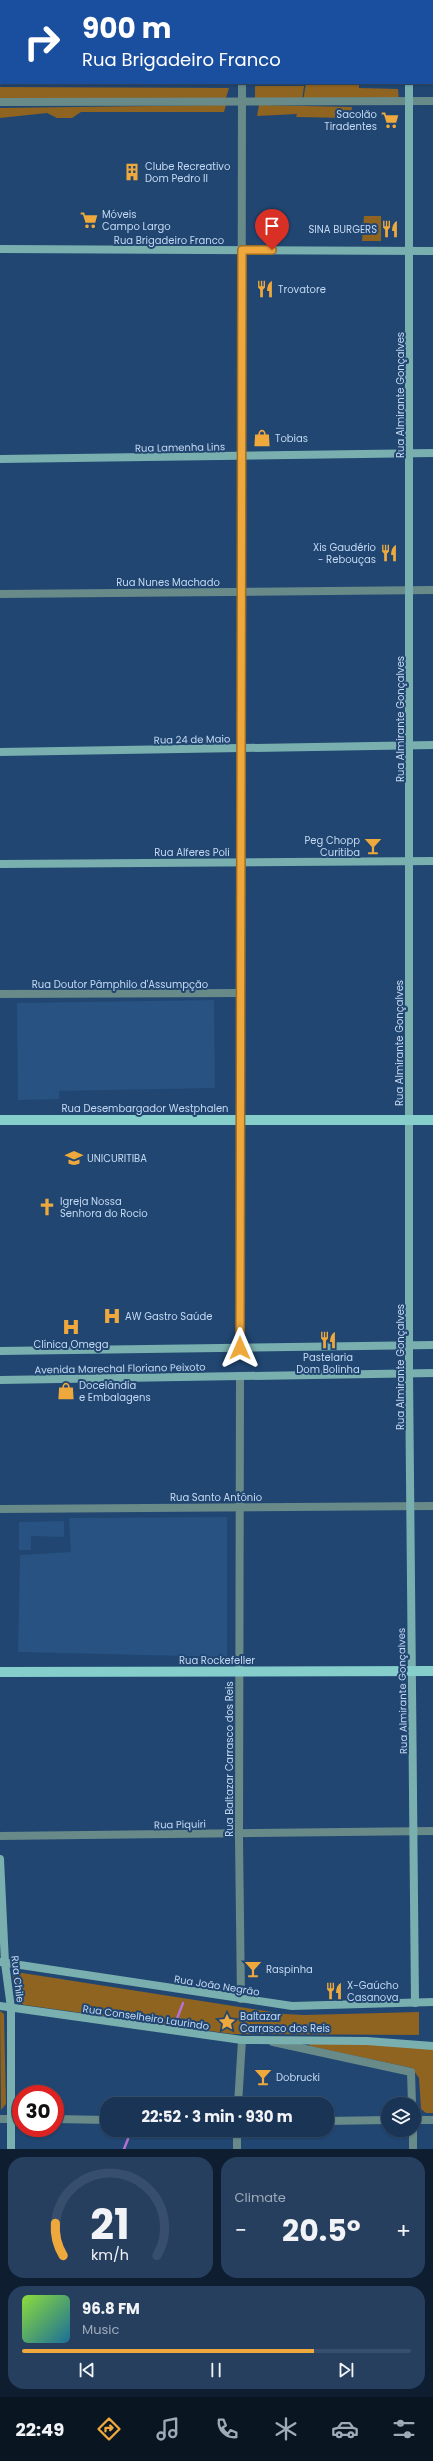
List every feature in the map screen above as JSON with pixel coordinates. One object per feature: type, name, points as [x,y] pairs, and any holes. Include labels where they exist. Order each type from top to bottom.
[{"type":"main road","name":"Rua Desembargador Westphalen","points":[[0,1120],[433,1120]]},
{"type":"main road","name":"Rua Rockefeller","points":[[0,1672],[433,1671]]},
{"type":"street","points":[[240,1348],[242,84]]},
{"type":"street","name":"Rua Almirante Gonçalves","points":[[409,84],[409,1373],[415,2003]]},
{"type":"street","points":[[0,102],[433,101]]},
{"type":"street","name":"Rua Brigadeiro Franco","points":[[0,249],[433,251]]},
{"type":"street","name":"Rua Lamenha Lins","points":[[0,459],[433,453]]},
{"type":"street","name":"Rua Nunes Machado","points":[[0,594],[433,590]]},
{"type":"street","name":"Rua 24 de Maio","points":[[0,752],[433,745]]},
{"type":"street","name":"Rua Alferes Poli","points":[[0,864],[433,861]]},
{"type":"street","name":"Rua Doutor Pâmphilo d'Assumpção","points":[[0,994],[241,993]]},
{"type":"street","name":"Avenida Marechal Floriano Peixoto","points":[[0,1351],[433,1345]]},
{"type":"street","name":"Avenida Marechal Floriano Peixoto","points":[[0,1380],[433,1373]]},
{"type":"street","name":"Rua Baltazar Carrasco dos Reis","points":[[240,1376],[239,1833],[242,1999]]},
{"type":"street","name":"Rua Santo Antônio","points":[[0,1509],[240,1506],[433,1506]]},
{"type":"street","name":"Rua Piquiri","points":[[0,1836],[433,1831]]},
{"type":"street","name":"Rua Chile","points":[[0,1859],[2,1962],[11,2008],[11,2149]]},
{"type":"street","name":"Rua João Negrão","points":[[2,1962],[242,1999],[310,2007],[433,2002]]},
{"type":"street","name":"Rua Conselheiro Laurindo","points":[[0,2006],[242,2040],[367,2042],[433,2046]]},
{"type":"street","points":[[238,2097],[242,2040]]},
{"type":"street","points":[[268,2041],[411,2072],[412,2097]]},
{"type":"street","points":[[0,2119],[11,2119]]},
{"type":"street","points":[[64,2119],[100,2120]]},
{"type":"street","points":[[334,2120],[381,2120]]},
{"type":"street","points":[[421,2120],[433,2120]]},
{"type":"street","points":[[237,2137],[237,2149]]},
{"type":"street","points":[[413,2137],[413,2149]]},
{"type":"shaded area","points":[[306,84],[359,84],[359,88],[398,89],[399,101],[303,101]]},
{"type":"shaded area","points":[[255,86],[304,86],[302,101],[255,100]]},
{"type":"shaded area","points":[[0,87],[229,88],[225,101],[0,105]]},
{"type":"shaded area","points":[[226,105],[224,112],[81,112],[72,118],[57,118],[47,113],[0,118],[0,108]]},
{"type":"shaded area","points":[[259,105],[352,107],[351,114],[345,118],[296,117],[297,114],[257,116]]},
{"type":"shaded area","points":[[364,216],[381,216],[381,241],[362,241]]},
{"type":"shaded area","points":[[214,1000],[215,1088],[59,1091],[59,1099],[18,1100],[17,1003]]},
{"type":"shaded area","points":[[227,1517],[227,1657],[18,1652],[20,1555],[71,1552],[69,1518]]},
{"type":"shaded area","points":[[64,1521],[64,1537],[31,1536],[31,1550],[19,1550],[19,1522]]},
{"type":"shaded area","points":[[16,1972],[285,2014],[304,2015],[419,2012],[419,2035],[232,2034],[25,2005],[18,2001],[14,1993],[13,1975]]},
{"type":"shaded area","points":[[0,2011],[4,2014],[6,2104],[1,2110]]},
{"type":"shaded area","points":[[310,2044],[372,2044],[433,2049],[433,2113],[426,2113],[421,2109],[419,2078],[412,2068],[309,2046]]},
{"type":"waterway","points":[[175,2024],[183,2003]]},
{"type":"waterway","points":[[124,2149],[128,2139]]},
{"type":"place","name":"Sacolão Tiradentes","points":[[390,120]]},
{"type":"place","name":"Clube Recreativo Dom Pedro II","points":[[132,172]]},
{"type":"place","name":"Móveis Campo Largo","points":[[89,220]]},
{"type":"place","name":"SINA BURGERS","points":[[390,229]]},
{"type":"place","name":"Trovatore","points":[[265,289]]},
{"type":"place","name":"Tobias","points":[[262,438]]},
{"type":"place","name":"Xis Gaudério - Rebouças","points":[[389,553]]},
{"type":"place","name":"Peg Chopp Curitiba","points":[[373,846]]},
{"type":"place","name":"UNICURITIBA","points":[[74,1158]]},
{"type":"place","name":"Igreja Nossa Senhora do Rocio","points":[[47,1207]]},
{"type":"place","name":"AW Gastro Saúde","points":[[112,1316]]},
{"type":"place","name":"Clínica Omega","points":[[71,1327]]},
{"type":"place","name":"Pastelaria Dom Bolinha","points":[[328,1340]]},
{"type":"place","name":"Docelândia e Embalagens","points":[[66,1391]]},
{"type":"place","name":"Raspinha","points":[[253,1969]]},
{"type":"place","name":"X-Gaúcho Casanova","points":[[334,1991]]},
{"type":"place","name":"Baltazar Carrasco dos Reis","points":[[227,2022]]},
{"type":"place","name":"Dobrucki","points":[[263,2077]]},
{"type":"route","points":[[240,1348],[242,250],[272,250]]}]
